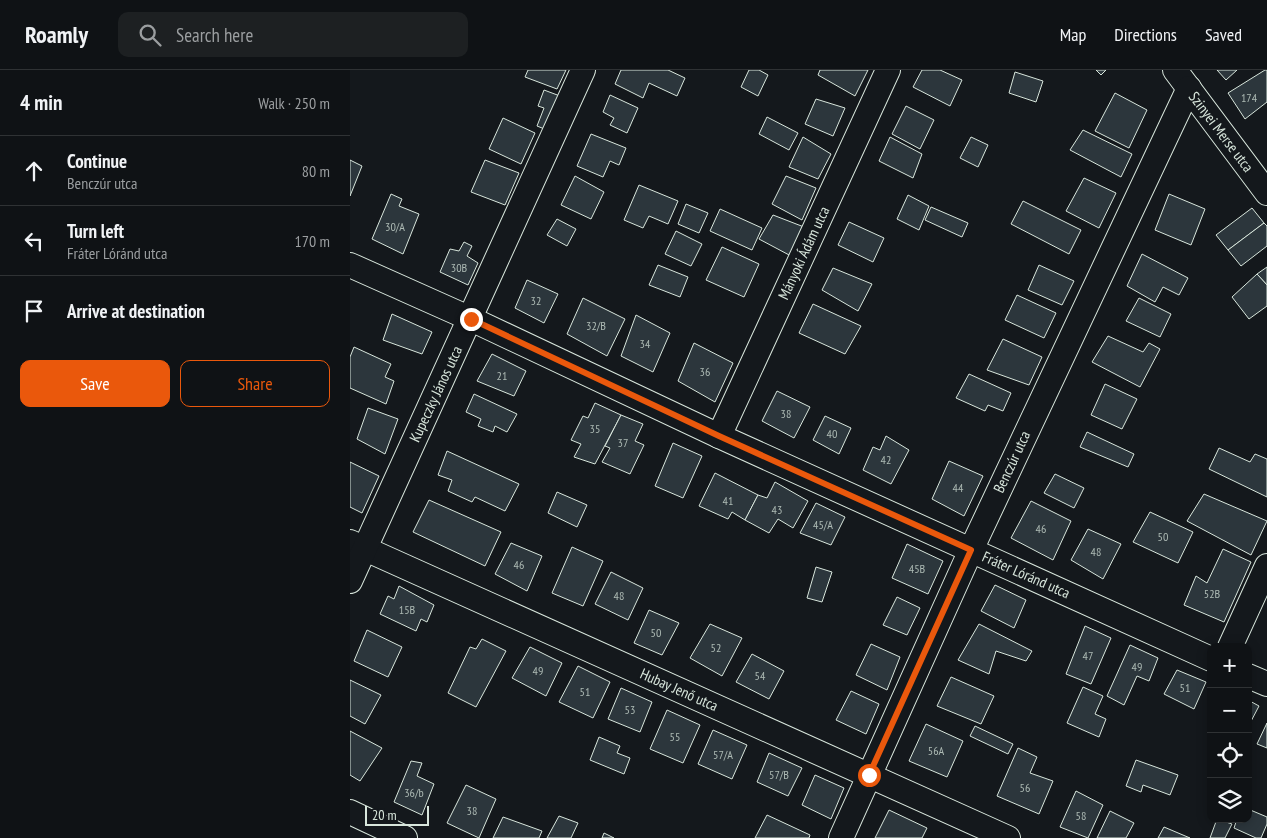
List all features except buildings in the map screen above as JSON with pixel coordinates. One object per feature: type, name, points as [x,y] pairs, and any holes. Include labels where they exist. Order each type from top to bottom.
[{"type":"street","name":"Kupeczky János utca","points":[[350,581],[357,545],[471,319],[583,70]]},
{"type":"street","name":"Mányoki Ádám utca","points":[[719,436],[888,70]]},
{"type":"street","name":"Szinyei Merse utca","points":[[1182,79],[1267,193]]},
{"type":"street","name":"Benczúr utca","points":[[841,838],[1182,79]]},
{"type":"street","name":"Fráter Lóránd utca","points":[[350,265],[471,319],[719,436],[1207,657]]},
{"type":"street","name":"Hubay Jenő utca","points":[[357,545],[1008,838]]},
{"type":"street","points":[[1232,643],[1267,566]]},
{"type":"street","points":[[1252,678],[1267,684]]},
{"type":"street","points":[[350,812],[405,838]]},
{"type":"route","points":[[471,319],[719,436],[971,550],[869,775]]}]
